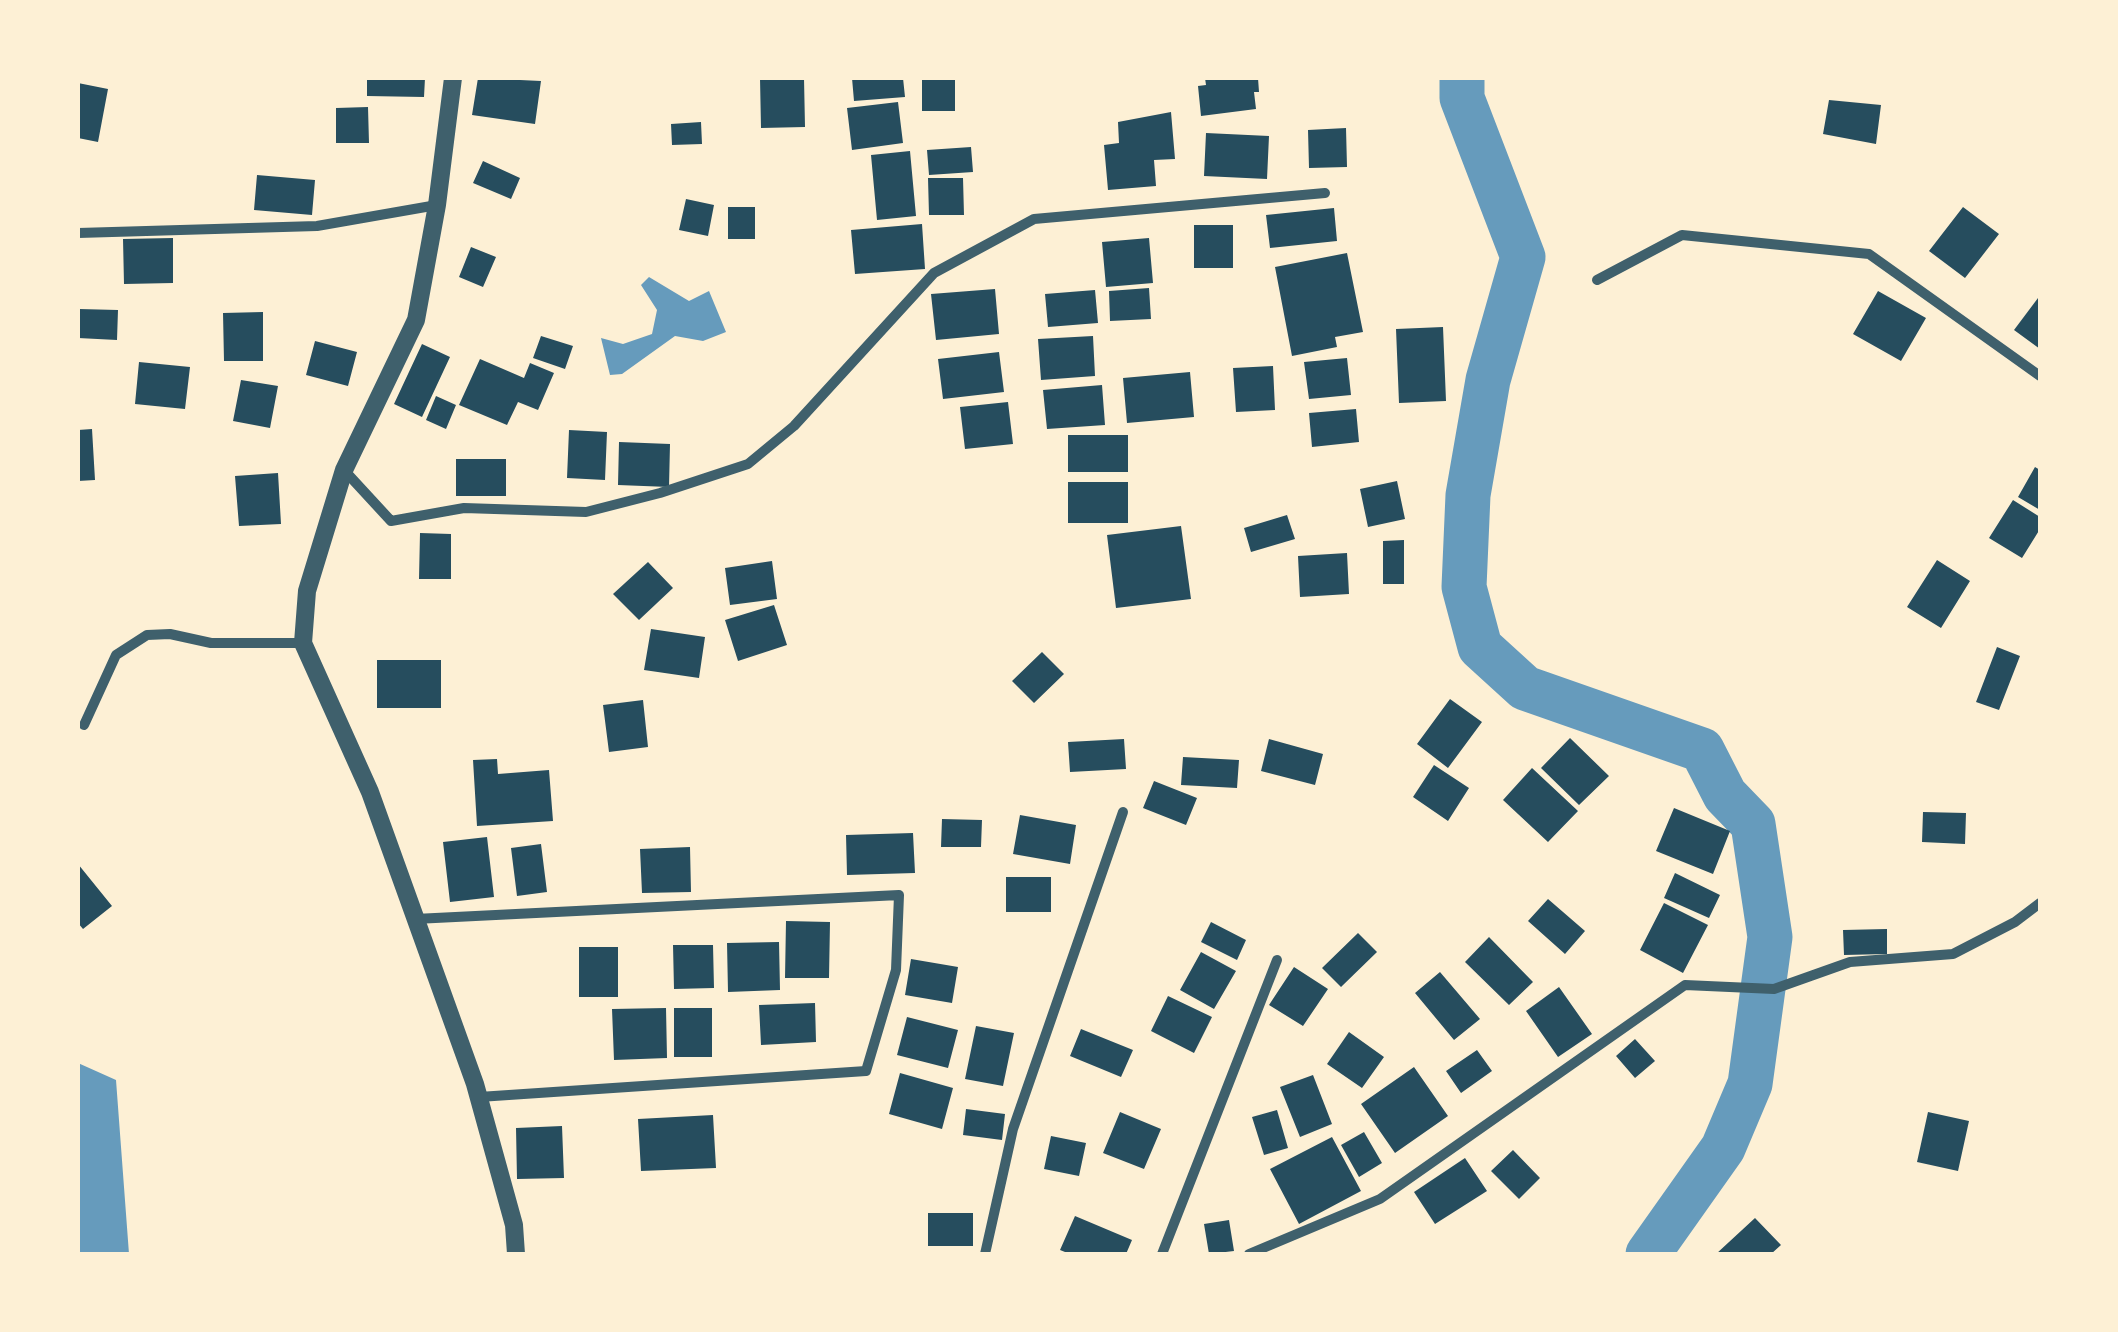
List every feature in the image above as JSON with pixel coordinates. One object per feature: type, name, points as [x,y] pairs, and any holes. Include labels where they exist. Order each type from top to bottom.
[{"type":"street","points":[[453,78],[437,205],[416,320],[344,470],[308,591],[303,643],[370,792],[479,1098],[514,1225],[516,1254]]},
{"type":"street","points":[[344,470],[391,521],[464,508],[586,512],[660,493],[748,464],[794,426],[934,272],[1034,219],[1324,193]]},
{"type":"street","points":[[78,233],[317,226],[437,205]]},
{"type":"street","points":[[1597,280],[1682,235],[1869,254],[2040,376]]},
{"type":"street","points":[[84,725],[116,656],[146,635],[170,634],[211,643],[303,643]]},
{"type":"street","points":[[984,1254],[1012,1128],[1124,812]]},
{"type":"street","points":[[415,919],[899,895],[896,970],[866,1071],[479,1098]]},
{"type":"street","points":[[1248,1254],[1380,1199],[1685,985],[1774,990],[1850,962],[1953,954],[2014,922],[2040,903]]},
{"type":"street","points":[[1162,1254],[1277,960]]},
{"type":"water","points":[[649,277],[689,301],[709,291],[726,332],[703,341],[675,336],[622,374],[610,375],[601,338],[623,344],[652,334],[657,310],[641,285]]},
{"type":"water","points":[[78,1063],[116,1080],[129,1254],[78,1254]]},
{"type":"building","points":[[367,78],[425,78],[424,97],[367,96]]},
{"type":"building","points":[[478,78],[541,81],[535,124],[472,115]]},
{"type":"building","points":[[760,78],[804,78],[805,127],[761,128]]},
{"type":"building","points":[[852,78],[903,78],[905,97],[854,101]]},
{"type":"building","points":[[922,78],[955,78],[955,111],[922,111]]},
{"type":"building","points":[[1205,78],[1258,78],[1259,92],[1254,92],[1256,109],[1201,116],[1198,86],[1206,85]]},
{"type":"building","points":[[78,83],[108,89],[98,142],[78,138]]},
{"type":"building","points":[[1829,100],[1881,105],[1876,144],[1823,134]]},
{"type":"building","points":[[898,102],[903,143],[852,150],[847,108]]},
{"type":"building","points":[[368,107],[369,143],[336,143],[336,108]]},
{"type":"building","points":[[1171,112],[1175,159],[1154,160],[1156,186],[1108,190],[1104,145],[1119,143],[1118,122]]},
{"type":"building","points":[[701,122],[702,144],[672,145],[671,124]]},
{"type":"building","points":[[1346,128],[1347,167],[1309,168],[1308,130]]},
{"type":"building","points":[[1206,133],[1269,136],[1267,179],[1204,176]]},
{"type":"building","points":[[971,147],[973,172],[929,175],[927,150]]},
{"type":"building","points":[[910,151],[916,216],[877,220],[871,155]]},
{"type":"building","points":[[483,161],[520,178],[511,199],[473,183]]},
{"type":"building","points":[[257,175],[315,180],[312,215],[254,210]]},
{"type":"building","points":[[928,178],[963,178],[964,215],[929,215]]},
{"type":"building","points":[[686,199],[714,205],[708,236],[679,230]]},
{"type":"building","points":[[728,207],[755,207],[755,239],[728,239]]},
{"type":"building","points":[[1963,207],[1999,234],[1965,278],[1929,251]]},
{"type":"building","points":[[1334,208],[1337,241],[1270,248],[1266,215]]},
{"type":"building","points":[[922,224],[925,269],[855,274],[851,230]]},
{"type":"building","points":[[1194,225],[1233,225],[1233,268],[1194,268]]},
{"type":"building","points":[[173,238],[173,283],[124,284],[123,239]]},
{"type":"building","points":[[1149,238],[1153,283],[1106,287],[1102,242]]},
{"type":"building","points":[[471,247],[496,257],[483,287],[459,277]]},
{"type":"building","points":[[1347,253],[1363,332],[1335,337],[1337,347],[1292,356],[1275,267]]},
{"type":"building","points":[[1149,288],[1151,319],[1110,321],[1109,291]]},
{"type":"building","points":[[995,289],[999,334],[936,340],[931,294]]},
{"type":"building","points":[[1095,290],[1098,323],[1048,327],[1045,294]]},
{"type":"building","points":[[1878,291],[1926,318],[1901,361],[1853,334]]},
{"type":"building","points":[[2040,300],[2040,349],[2014,330]]},
{"type":"building","points":[[79,309],[118,310],[117,340],[78,338]]},
{"type":"building","points":[[263,312],[263,361],[224,361],[223,313]]},
{"type":"building","points":[[1443,327],[1446,401],[1399,403],[1396,329]]},
{"type":"building","points":[[541,336],[573,346],[565,369],[533,358]]},
{"type":"building","points":[[1093,336],[1095,376],[1041,380],[1038,339]]},
{"type":"building","points":[[315,341],[357,352],[348,386],[306,375]]},
{"type":"building","points":[[422,344],[450,357],[422,417],[394,404]]},
{"type":"building","points":[[999,352],[1004,392],[943,399],[938,359]]},
{"type":"building","points":[[1347,358],[1351,395],[1309,399],[1304,362]]},
{"type":"building","points":[[480,359],[524,378],[530,363],[554,373],[538,410],[518,402],[507,425],[459,405]]},
{"type":"building","points":[[139,362],[190,367],[185,409],[135,404]]},
{"type":"building","points":[[1273,366],[1275,410],[1236,412],[1233,368]]},
{"type":"building","points":[[1190,372],[1194,417],[1127,423],[1123,378]]},
{"type":"building","points":[[241,380],[278,386],[270,428],[233,421]]},
{"type":"building","points":[[1102,385],[1105,425],[1047,429],[1043,390]]},
{"type":"building","points":[[436,396],[456,405],[446,429],[426,420]]},
{"type":"building","points":[[1008,402],[1013,444],[965,449],[960,407]]},
{"type":"building","points":[[1356,409],[1359,442],[1312,447],[1309,413]]},
{"type":"building","points":[[92,429],[95,480],[78,481],[78,430]]},
{"type":"building","points":[[569,430],[607,432],[605,480],[567,478]]},
{"type":"building","points":[[1068,435],[1128,435],[1128,472],[1068,472]]},
{"type":"building","points":[[619,442],[670,444],[669,487],[618,485]]},
{"type":"building","points":[[456,459],[506,459],[506,496],[456,496]]},
{"type":"building","points":[[2035,467],[2040,470],[2040,510],[2018,497]]},
{"type":"building","points":[[278,473],[281,524],[239,526],[235,476]]},
{"type":"building","points":[[1397,481],[1405,519],[1368,527],[1360,489]]},
{"type":"building","points":[[1068,482],[1128,482],[1128,523],[1068,523]]},
{"type":"building","points":[[2013,500],[2040,517],[2040,529],[2022,558],[1989,538]]},
{"type":"building","points":[[1287,515],[1295,539],[1251,552],[1244,528]]},
{"type":"building","points":[[1181,526],[1191,599],[1116,608],[1107,535]]},
{"type":"building","points":[[420,533],[451,534],[451,579],[419,579]]},
{"type":"building","points":[[1404,540],[1404,584],[1383,584],[1383,541]]},
{"type":"building","points":[[1347,553],[1349,594],[1300,597],[1298,556]]},
{"type":"building","points":[[1937,560],[1970,581],[1941,628],[1907,607]]},
{"type":"building","points":[[772,561],[777,599],[730,605],[725,568]]},
{"type":"building","points":[[648,562],[673,588],[639,620],[613,594]]},
{"type":"building","points":[[774,605],[787,645],[738,661],[725,620]]},
{"type":"building","points":[[651,629],[705,637],[699,678],[644,670]]},
{"type":"building","points":[[1997,647],[2020,656],[1999,710],[1976,702]]},
{"type":"building","points":[[1042,652],[1064,674],[1034,703],[1012,681]]},
{"type":"building","points":[[377,660],[441,660],[441,708],[377,708]]},
{"type":"building","points":[[1450,699],[1482,722],[1448,768],[1417,744]]},
{"type":"building","points":[[643,700],[648,747],[609,752],[603,705]]},
{"type":"building","points":[[1570,738],[1609,776],[1579,805],[1541,768]]},
{"type":"building","points":[[1124,739],[1126,769],[1070,772],[1068,742]]},
{"type":"building","points":[[1269,739],[1323,754],[1315,785],[1261,771]]},
{"type":"building","points":[[1183,757],[1239,760],[1237,788],[1181,785]]},
{"type":"building","points":[[497,759],[498,774],[549,770],[553,821],[477,826],[473,760]]},
{"type":"building","points":[[1434,765],[1469,788],[1448,821],[1413,797]]},
{"type":"building","points":[[1532,768],[1578,811],[1548,842],[1503,800]]},
{"type":"building","points":[[1154,781],[1197,798],[1186,825],[1143,808]]},
{"type":"building","points":[[1674,808],[1730,831],[1713,874],[1656,851]]},
{"type":"building","points":[[1923,812],[1966,813],[1965,844],[1922,842]]},
{"type":"building","points":[[1020,815],[1076,825],[1070,864],[1013,854]]},
{"type":"building","points":[[942,819],[982,820],[981,847],[941,847]]},
{"type":"building","points":[[913,833],[915,873],[847,875],[846,835]]},
{"type":"building","points":[[487,837],[494,897],[450,902],[443,842]]},
{"type":"building","points":[[541,844],[547,892],[517,896],[511,848]]},
{"type":"building","points":[[690,847],[691,892],[642,893],[640,849]]},
{"type":"building","points":[[78,864],[112,906],[83,929],[78,923]]},
{"type":"building","points":[[1675,873],[1720,895],[1709,918],[1664,898]]},
{"type":"building","points":[[1006,877],[1051,877],[1051,912],[1006,912]]},
{"type":"building","points":[[1548,899],[1585,931],[1565,954],[1528,921]]},
{"type":"building","points":[[1664,903],[1708,925],[1683,973],[1640,950]]},
{"type":"building","points":[[786,921],[830,922],[829,978],[785,978]]},
{"type":"building","points":[[1211,922],[1246,940],[1237,960],[1201,942]]},
{"type":"building","points":[[1887,929],[1887,954],[1844,955],[1843,930]]},
{"type":"building","points":[[1358,933],[1377,952],[1341,987],[1322,968]]},
{"type":"building","points":[[1489,937],[1533,982],[1509,1005],[1465,962]]},
{"type":"building","points":[[779,942],[780,990],[728,992],[727,943]]},
{"type":"building","points":[[673,945],[713,945],[714,988],[674,989]]},
{"type":"building","points":[[579,947],[618,947],[618,997],[579,997]]},
{"type":"building","points":[[1201,952],[1236,971],[1214,1009],[1180,990]]},
{"type":"building","points":[[911,959],[958,967],[952,1003],[905,995]]},
{"type":"building","points":[[1294,967],[1328,989],[1303,1026],[1269,1005]]},
{"type":"building","points":[[1440,972],[1480,1019],[1454,1040],[1415,993]]},
{"type":"building","points":[[1559,987],[1592,1034],[1558,1057],[1526,1011]]},
{"type":"building","points":[[1168,996],[1212,1017],[1194,1053],[1151,1031]]},
{"type":"building","points":[[815,1003],[816,1042],[761,1045],[759,1005]]},
{"type":"building","points":[[666,1008],[667,1058],[614,1060],[612,1009]]},
{"type":"building","points":[[674,1008],[712,1008],[712,1057],[674,1057]]},
{"type":"building","points":[[907,1017],[958,1030],[948,1068],[897,1055]]},
{"type":"building","points":[[976,1026],[1014,1033],[1003,1086],[965,1079]]},
{"type":"building","points":[[1081,1029],[1133,1050],[1121,1077],[1070,1056]]},
{"type":"building","points":[[1349,1032],[1384,1057],[1362,1088],[1327,1064]]},
{"type":"building","points":[[1635,1039],[1655,1061],[1635,1078],[1616,1056]]},
{"type":"building","points":[[1477,1050],[1492,1071],[1461,1093],[1446,1071]]},
{"type":"building","points":[[1414,1067],[1448,1116],[1395,1153],[1361,1104]]},
{"type":"building","points":[[900,1073],[953,1088],[942,1129],[889,1114]]},
{"type":"building","points":[[1313,1075],[1332,1124],[1300,1137],[1280,1087]]},
{"type":"building","points":[[966,1109],[1005,1114],[1002,1140],[963,1135]]},
{"type":"building","points":[[1277,1110],[1288,1148],[1264,1155],[1252,1117]]},
{"type":"building","points":[[1120,1112],[1161,1129],[1144,1169],[1103,1153]]},
{"type":"building","points":[[1928,1112],[1969,1121],[1958,1171],[1917,1162]]},
{"type":"building","points":[[713,1115],[716,1168],[641,1171],[638,1119]]},
{"type":"building","points":[[562,1126],[564,1178],[517,1179],[516,1128]]},
{"type":"building","points":[[1364,1132],[1382,1163],[1359,1177],[1341,1145]]},
{"type":"building","points":[[1051,1136],[1086,1143],[1079,1176],[1044,1169]]},
{"type":"building","points":[[1332,1137],[1361,1191],[1299,1224],[1270,1169]]},
{"type":"building","points":[[1513,1150],[1540,1178],[1519,1199],[1491,1171]]},
{"type":"building","points":[[1465,1158],[1487,1191],[1435,1224],[1414,1192]]},
{"type":"building","points":[[928,1213],[973,1213],[973,1246],[928,1246]]},
{"type":"building","points":[[1075,1216],[1132,1240],[1126,1254],[1070,1254],[1060,1250]]},
{"type":"building","points":[[1755,1218],[1781,1245],[1771,1254],[1716,1254]]},
{"type":"building","points":[[1229,1220],[1234,1251],[1209,1254],[1204,1224]]},
{"type":"waterway","points":[[1462,78],[1462,98],[1523,257],[1488,380],[1468,495],[1464,587],[1480,647],[1525,688],[1702,750],[1725,795],[1753,824],[1770,937],[1750,1084],[1723,1148],[1648,1254]]}]
